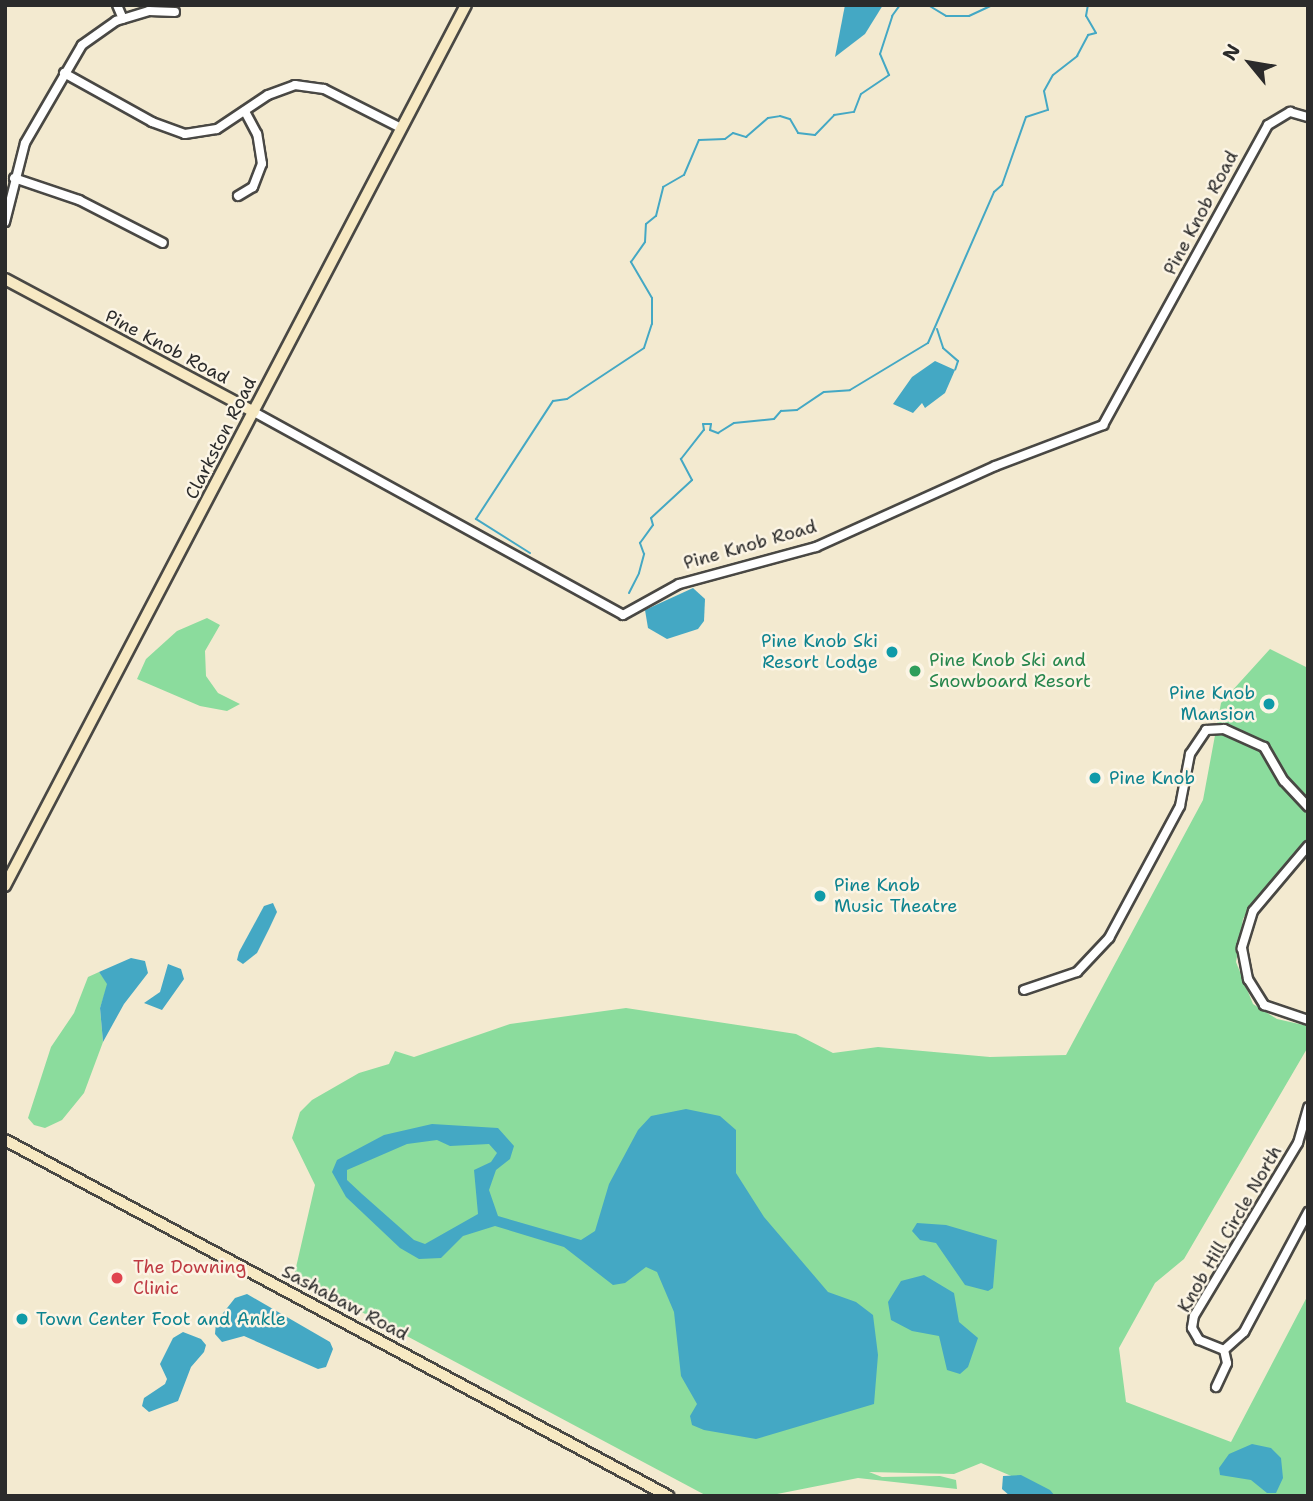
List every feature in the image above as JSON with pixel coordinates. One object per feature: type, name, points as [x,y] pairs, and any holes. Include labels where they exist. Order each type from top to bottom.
[{"type":"main road","name":"Clarkston Road","points":[[5,886],[466,5]]},
{"type":"main road","name":"Pine Knob Road","points":[[5,279],[254,412]]},
{"type":"main road","name":"Sashabaw Road","points":[[5,1140],[668,1496]]},
{"type":"street","points":[[117,5],[123,19]]},
{"type":"street","points":[[5,222],[25,143],[64,74],[90,37],[123,19],[149,11],[175,12]]},
{"type":"street","points":[[64,74],[152,122],[185,134],[217,129],[284,87],[309,85],[401,128]]},
{"type":"street","points":[[238,196],[253,187],[262,164],[257,134],[245,111]]},
{"type":"street","name":"Pine Knob Road","points":[[254,412],[623,615],[679,584],[816,547],[995,466],[1103,425],[1268,125],[1290,112],[1308,117]]},
{"type":"street","points":[[14,178],[79,200],[163,243]]},
{"type":"street","points":[[1024,989],[1077,972],[1109,938],[1180,806],[1190,754],[1206,730],[1224,729],[1264,747],[1284,781],[1308,807]]},
{"type":"street","points":[[1308,846],[1253,911],[1242,948],[1248,979],[1264,1005],[1308,1020]]},
{"type":"street","name":"Knob Hill Circle North","points":[[1224,1350],[1199,1340],[1192,1328],[1194,1316],[1298,1143],[1308,1107]]},
{"type":"street","points":[[1216,1387],[1227,1363],[1224,1350],[1244,1332],[1308,1212]]},
{"type":"green space","points":[[207,618],[220,625],[205,651],[206,676],[218,693],[240,704],[227,711],[200,706],[137,679],[146,659],[177,631]]},
{"type":"green space","points":[[1270,649],[1308,668],[1308,852],[1301,847],[1254,900],[1243,919],[1236,962],[1253,1004],[1277,1019],[1308,1026],[1308,1047],[1184,1259],[1155,1283],[1119,1348],[1126,1402],[1231,1442],[1308,1295],[1308,1496],[1037,1496],[1016,1478],[981,1463],[954,1474],[869,1472],[882,1477],[940,1476],[956,1480],[957,1489],[858,1478],[767,1496],[707,1496],[294,1276],[315,1185],[292,1138],[300,1112],[312,1100],[359,1073],[389,1064],[395,1051],[414,1057],[510,1024],[626,1008],[796,1034],[833,1053],[878,1047],[990,1057],[1066,1055],[1203,800],[1221,703]]},
{"type":"green space","points":[[99,972],[108,984],[100,1008],[103,1042],[84,1093],[62,1120],[45,1128],[34,1125],[28,1118],[51,1047],[74,1013],[88,977]]},
{"type":"water","points":[[845,5],[883,5],[865,34],[835,57]]},
{"type":"water","points":[[935,361],[955,370],[945,393],[925,408],[922,403],[913,413],[893,404],[912,377]]},
{"type":"water","points":[[693,588],[705,599],[704,621],[698,629],[667,639],[648,628],[645,610]]},
{"type":"water","points":[[273,903],[277,912],[269,929],[257,953],[243,964],[237,960],[239,952],[264,906]]},
{"type":"water","points":[[131,958],[145,961],[148,973],[124,1004],[103,1042],[100,1008],[107,984],[99,972]]},
{"type":"water","points":[[168,964],[181,969],[184,979],[162,1010],[144,1003],[160,992]]},
{"type":"water","points":[[686,1109],[720,1116],[736,1130],[736,1173],[764,1217],[828,1292],[856,1302],[873,1315],[878,1355],[874,1404],[756,1439],[704,1430],[692,1425],[690,1416],[697,1404],[681,1376],[674,1312],[657,1272],[646,1267],[625,1283],[613,1285],[564,1247],[495,1226],[463,1236],[441,1258],[419,1259],[400,1248],[346,1197],[332,1172],[337,1160],[384,1135],[432,1124],[498,1128],[514,1146],[510,1159],[496,1170],[489,1190],[498,1216],[581,1240],[595,1231],[609,1184],[638,1130],[651,1116]],"holes":[[[437,1140],[450,1146],[489,1144],[497,1153],[491,1162],[474,1170],[478,1214],[425,1244],[414,1240],[347,1180],[347,1170],[407,1144]]]},
{"type":"water","points":[[917,1223],[946,1225],[997,1240],[993,1288],[988,1291],[965,1285],[936,1243],[920,1240],[912,1231]]},
{"type":"water","points":[[924,1275],[954,1293],[959,1322],[978,1338],[968,1367],[960,1374],[947,1370],[939,1336],[912,1331],[891,1320],[888,1302],[901,1281]]},
{"type":"water","points":[[247,1294],[330,1342],[333,1349],[326,1367],[318,1369],[244,1336],[222,1342],[215,1334],[216,1322],[235,1298]]},
{"type":"water","points":[[183,1332],[201,1339],[206,1345],[204,1352],[191,1367],[178,1401],[149,1412],[142,1406],[144,1398],[165,1384],[167,1379],[160,1364],[173,1338]]},
{"type":"water","points":[[1252,1444],[1271,1448],[1281,1458],[1283,1478],[1276,1493],[1267,1493],[1251,1480],[1220,1475],[1219,1468],[1229,1454]]},
{"type":"water","points":[[1021,1475],[1050,1490],[1055,1496],[1010,1496],[1002,1489],[1003,1476]]},
{"type":"waterway","points":[[530,553],[476,519],[553,401],[567,399],[644,348],[652,324],[652,298],[631,262],[645,242],[646,224],[656,216],[663,187],[684,175],[699,140],[725,139],[733,133],[746,137],[768,118],[780,116],[790,119],[798,133],[815,135],[834,115],[854,112],[861,94],[889,75],[880,54],[892,16],[900,5]]},
{"type":"waterway","points":[[928,5],[946,16],[969,16],[993,5]]},
{"type":"waterway","points":[[629,593],[639,573],[644,554],[640,543],[653,525],[651,518],[692,480],[681,459],[704,430],[703,424],[711,424],[710,430],[718,433],[734,423],[774,419],[781,411],[797,410],[824,392],[850,390],[928,343],[994,192],[1002,185],[1026,117],[1048,110],[1044,91],[1053,75],[1077,56],[1088,35],[1096,33],[1086,16],[1088,5]]},
{"type":"waterway","points":[[937,329],[943,348],[958,361],[955,370]]},
{"type":"place","name":"Pine Knob Ski Resort Lodge","points":[[892,652]]},
{"type":"place","name":"Pine Knob Ski and Snowboard Resort","points":[[915,671]]},
{"type":"place","name":"Pine Knob Mansion","points":[[1269,704]]},
{"type":"place","name":"Pine Knob","points":[[1095,778]]},
{"type":"place","name":"Pine Knob Music Theatre","points":[[820,896]]},
{"type":"place","name":"The Downing Clinic","points":[[117,1278]]},
{"type":"place","name":"Town Center Foot and Ankle","points":[[22,1319]]}]
